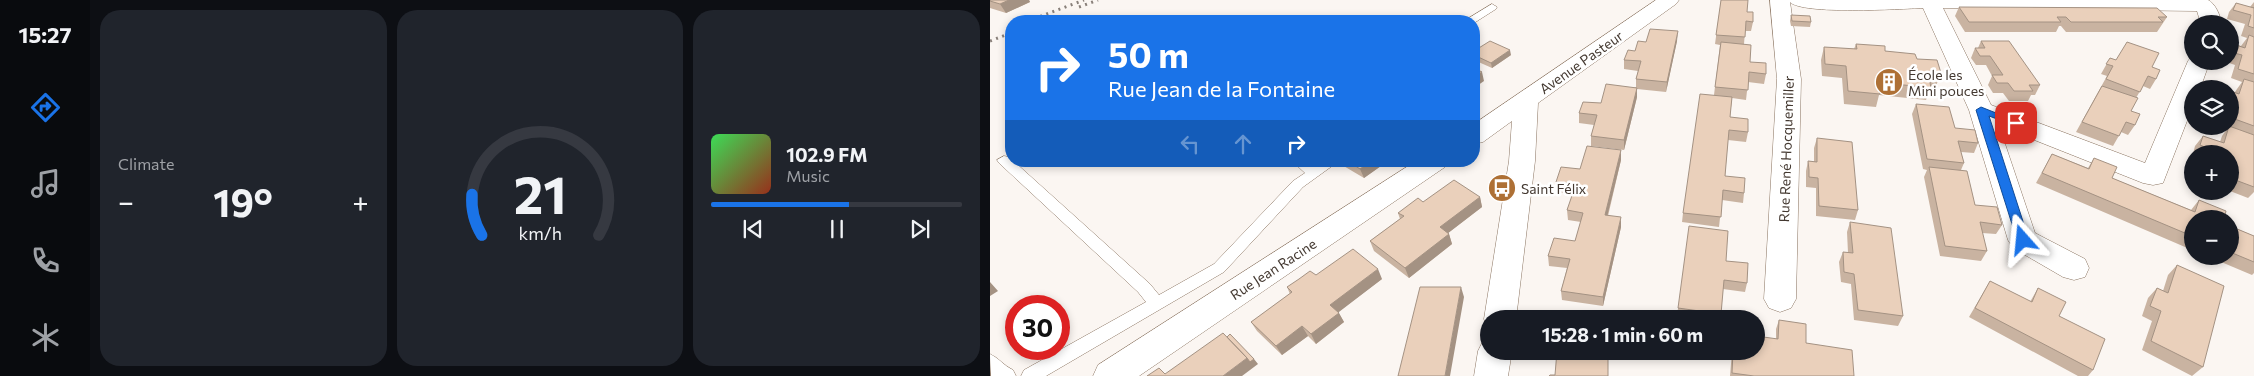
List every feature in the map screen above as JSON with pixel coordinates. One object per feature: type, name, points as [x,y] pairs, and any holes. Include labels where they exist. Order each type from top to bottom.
[{"type":"street","name":"Avenue Pasteur","points":[[1501,310],[1522,161],[1526,100],[1668,0]]},
{"type":"street","name":"Rue René Hocquemiller","points":[[1780,0],[1789,67],[1780,299]]},
{"type":"street","points":[[1799,0],[1836,4],[1930,2],[2205,10]]},
{"type":"street","points":[[1930,2],[1981,110],[2023,240],[2074,268]]},
{"type":"street","points":[[1981,110],[2153,176],[2194,70]]},
{"type":"street","points":[[1480,132],[1526,100]]},
{"type":"street","name":"Rue Jean Racine","points":[[1110,376],[1427,167]]},
{"type":"street","points":[[1492,376],[1494,360]]},
{"type":"lane","points":[[1479,15],[1492,7]]},
{"type":"lane","points":[[1012,167],[1144,288],[1157,304]]},
{"type":"lane","points":[[1308,167],[1316,172]]},
{"type":"lane","points":[[1030,376],[1219,268],[1298,184],[1324,167]]},
{"type":"lane","points":[[990,362],[998,372],[1007,376]]},
{"type":"building","points":[[990,0],[1009,0],[1000,4]]},
{"type":"building","points":[[1721,0],[1748,0],[1747,12],[1753,12],[1753,22],[1746,21],[1745,37],[1716,35]]},
{"type":"building","points":[[2236,3],[2254,8],[2254,28],[2248,26],[2251,15],[2233,10]]},
{"type":"building","points":[[1959,7],[2157,8],[2167,17],[2158,17],[2163,22],[2071,22],[2066,17],[2057,17],[2061,22],[1969,22]]},
{"type":"building","points":[[1791,15],[1810,16],[1811,22],[1792,21]]},
{"type":"building","points":[[1650,29],[1678,31],[1667,82],[1636,79],[1641,61],[1624,60],[1628,50],[1635,51],[1638,41],[1646,42]]},
{"type":"building","points":[[2249,35],[2254,37],[2254,74],[2239,69],[2242,55],[2239,54],[2239,46],[2245,48]]},
{"type":"building","points":[[1490,41],[1510,50],[1491,63],[1480,58],[1480,47]]},
{"type":"building","points":[[1981,41],[2009,41],[2040,85],[2029,85],[2033,91],[2014,91],[2008,83],[1997,83],[1992,75],[2003,75],[1990,56],[1980,56],[1975,48],[1985,48]]},
{"type":"building","points":[[1721,42],[1751,45],[1750,62],[1766,63],[1766,74],[1749,72],[1748,90],[1715,87]]},
{"type":"building","points":[[2127,42],[2159,53],[2152,67],[2160,70],[2156,79],[2148,76],[2140,92],[2106,79],[2113,66],[2106,64],[2110,58],[2116,60]]},
{"type":"building","points":[[1856,44],[1885,46],[1885,51],[1915,54],[1917,59],[1937,60],[1941,73],[1928,72],[1931,88],[1877,82],[1880,94],[1848,91],[1846,66],[1825,64],[1824,47],[1857,49]]},
{"type":"building","points":[[2244,79],[2254,82],[2254,126],[2239,121],[2239,94]]},
{"type":"building","points":[[1606,84],[1637,88],[1624,140],[1591,136],[1597,115],[1579,113],[1583,102],[1601,103]]},
{"type":"building","points":[[2102,86],[2138,98],[2131,111],[2140,114],[2135,125],[2126,122],[2119,136],[2082,122]]},
{"type":"building","points":[[1700,94],[1732,97],[1730,117],[1748,119],[1748,132],[1729,130],[1725,176],[1745,178],[1744,193],[1723,190],[1721,217],[1683,213]]},
{"type":"building","points":[[1916,104],[1949,107],[1955,128],[1975,130],[1978,143],[1958,141],[1964,163],[1927,159]]},
{"type":"building","points":[[2239,130],[2254,135],[2254,187],[2239,181],[2239,145],[2200,145],[2203,136],[2224,143],[2226,135],[2239,135]]},
{"type":"building","points":[[1817,138],[1852,142],[1858,210],[1819,206],[1818,178],[1809,177],[1808,161],[1817,162]]},
{"type":"building","points":[[1587,146],[1621,150],[1605,215],[1621,217],[1603,297],[1561,291],[1570,259],[1548,256],[1554,238],[1575,241],[1583,213],[1567,210],[1576,184],[1556,182],[1561,167],[1580,169]]},
{"type":"building","points":[[2052,154],[2089,169],[2094,158],[2117,167],[2112,178],[2190,210],[2184,210],[2184,233],[2042,173]]},
{"type":"building","points":[[1929,167],[1967,171],[1975,205],[1997,207],[2002,225],[1980,222],[1987,251],[1945,246]]},
{"type":"building","points":[[1454,180],[1480,197],[1440,227],[1449,234],[1405,268],[1370,241],[1404,216],[1398,213],[1418,198],[1423,202]]},
{"type":"building","points":[[2199,200],[2224,210],[2196,210]]},
{"type":"building","points":[[1850,222],[1891,228],[1903,316],[1858,310],[1854,274],[1844,272],[1843,252],[1853,253]]},
{"type":"building","points":[[1689,226],[1728,231],[1726,261],[1748,263],[1747,283],[1724,280],[1721,310],[1678,308]]},
{"type":"building","points":[[2239,230],[2254,236],[2254,262],[2239,256]]},
{"type":"building","points":[[1353,249],[1378,269],[1330,305],[1339,313],[1311,334],[1302,326],[1276,346],[1251,322],[1292,292],[1287,287],[1310,271],[1316,275]]},
{"type":"building","points":[[2177,265],[2224,286],[2203,367],[2151,341],[2161,311],[2150,306],[2157,288],[2168,293]]},
{"type":"building","points":[[1990,281],[2032,302],[2038,288],[2066,302],[2059,316],[2105,339],[2093,370],[1975,308]]},
{"type":"building","points":[[1420,287],[1461,287],[1445,376],[1398,376]]},
{"type":"building","points":[[1779,320],[1806,324],[1806,343],[1852,350],[1854,376],[1754,376],[1732,373],[1733,360],[1765,360],[1765,337],[1778,339]]},
{"type":"building","points":[[1223,333],[1247,358],[1223,376],[1147,376],[1159,368],[1165,374]]},
{"type":"building","points":[[1230,334],[1254,359],[1250,362],[1227,337]]},
{"type":"building","points":[[1556,360],[1608,360],[1608,376],[1549,376],[1555,375]]},
{"type":"railway","points":[[1044,15],[1084,0]]},
{"type":"railway","points":[[1079,7],[1098,0]]},
{"type":"railway","points":[[990,41],[1005,35]]},
{"type":"place","name":"École les Mini pouces","points":[[1889,82]]},
{"type":"place","name":"Saint Félix","points":[[1502,188]]},
{"type":"route","points":[[2016,123],[1981,110],[2023,240]]}]
